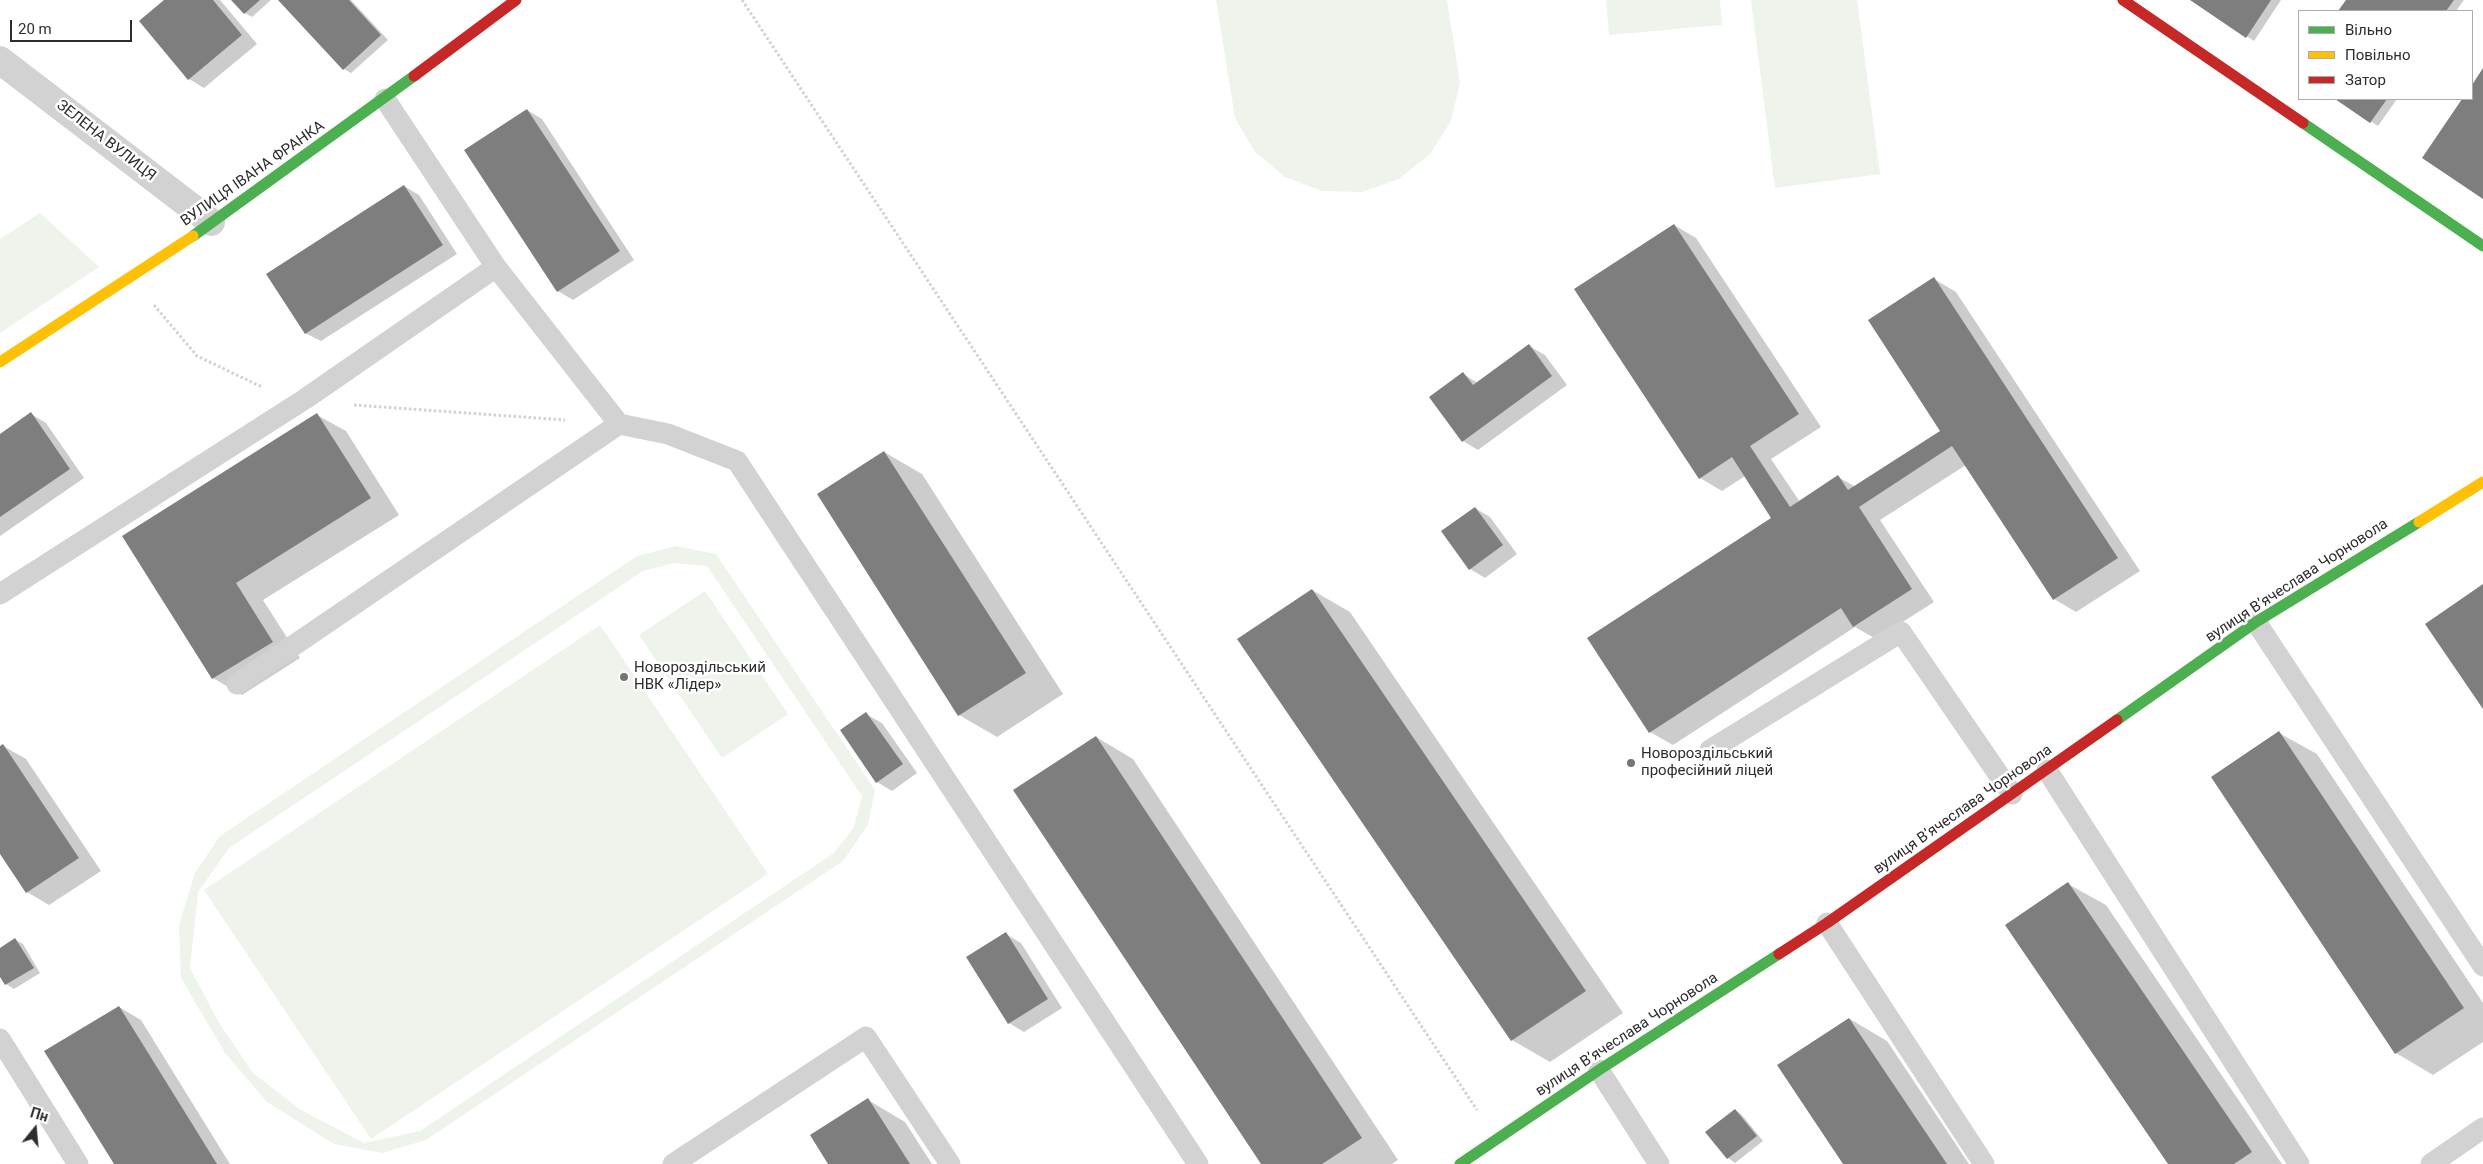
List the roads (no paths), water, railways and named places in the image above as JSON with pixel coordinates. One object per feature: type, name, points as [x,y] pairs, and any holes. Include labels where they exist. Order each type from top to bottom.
[{"type":"street","name":"ВУЛИЦЯ ІВАНА ФРАНКА","points":[[0,362],[131,278],[211,222],[385,99],[516,0]]},
{"type":"street","points":[[2123,0],[2483,246]]},
{"type":"street","name":"ЗЕЛЕНА ВУЛИЦЯ","points":[[0,60],[211,222]]},
{"type":"street","name":"вулиця Вʼячеслава Чорновола","points":[[1460,1164],[1599,1070],[1827,923],[2256,622],[2480,491]]},
{"type":"lane","points":[[385,99],[496,267],[619,424],[668,434],[737,461],[1198,1164]]},
{"type":"lane","points":[[0,594],[305,399],[496,267]]},
{"type":"lane","points":[[236,684],[619,424]]},
{"type":"lane","points":[[2256,622],[2483,966]]},
{"type":"lane","points":[[1710,750],[1901,632],[2012,794]]},
{"type":"lane","points":[[2047,770],[2299,1164]]},
{"type":"lane","points":[[1827,923],[1984,1164]]},
{"type":"lane","points":[[673,1164],[866,1037],[950,1164]]},
{"type":"lane","points":[[0,1039],[78,1164]]},
{"type":"lane","points":[[1599,1070],[1659,1164]]},
{"type":"lane","points":[[2431,1164],[2453,1158],[2483,1128]]},
{"type":"place","name":"Новороздільський НВК «Лідер»","points":[[624,677]]},
{"type":"place","name":"Новороздільський професійний ліцей","points":[[1631,763]]}]
